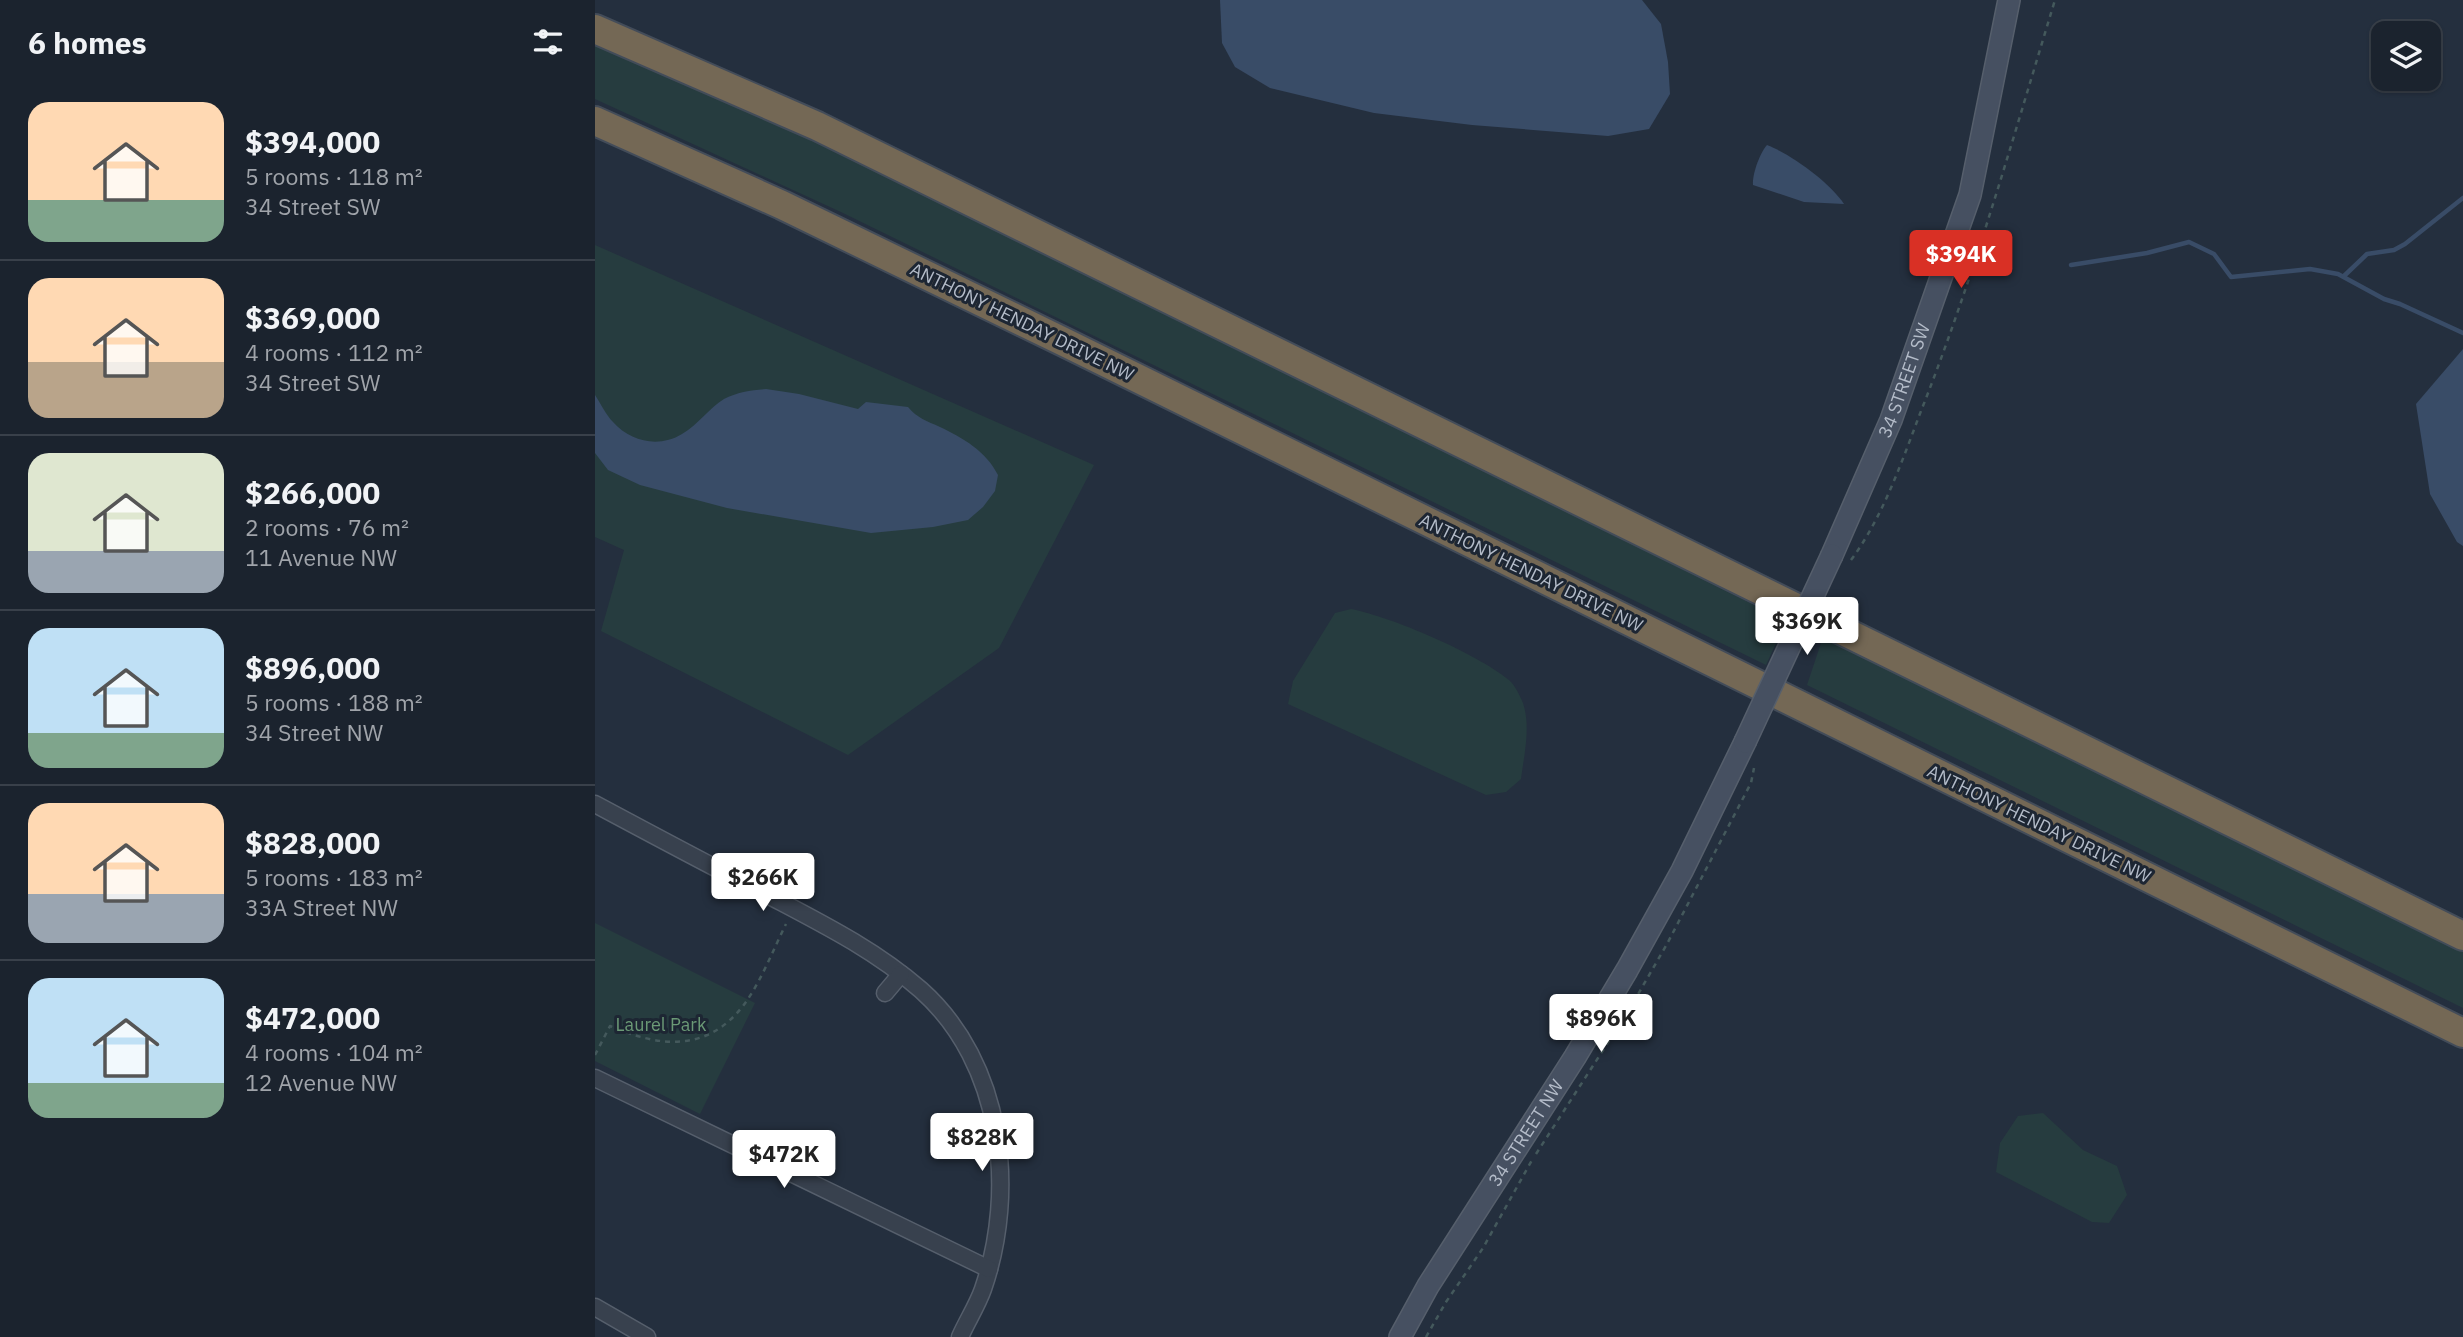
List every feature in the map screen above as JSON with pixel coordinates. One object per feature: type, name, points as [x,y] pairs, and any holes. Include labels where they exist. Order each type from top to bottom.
[{"type":"highway","points":[[595,29],[842,138],[2463,936]]},
{"type":"highway","name":"ANTHONY HENDAY DRIVE NW","points":[[595,121],[782,205],[1062,341],[2463,1033]]},
{"type":"main road","name":"34 STREET SW","points":[[1745,742],[1838,561],[1941,284],[1970,195],[2009,0]]},
{"type":"main road","name":"34 STREET NW","points":[[1400,1337],[1428,1286],[1627,970],[1682,870],[1745,742]]},
{"type":"street","points":[[595,804],[865,947],[901,974],[941,1011],[957,1033],[977,1071],[996,1125],[1000,1168],[1000,1218],[989,1269],[982,1293],[960,1337]]},
{"type":"street","points":[[885,993],[901,974]]},
{"type":"street","points":[[596,1081],[989,1269]]},
{"type":"street","points":[[595,1307],[647,1337]]},
{"type":"path","points":[[1838,561],[1868,538],[1946,348],[2055,0]]},
{"type":"path","points":[[595,1055],[610,1026],[645,1039],[682,1043],[716,1030],[744,1005],[789,918]]},
{"type":"green space","points":[[595,43],[918,188],[1786,621],[1766,665],[843,213],[595,99]]},
{"type":"green space","points":[[595,245],[1094,465],[999,648],[848,755],[601,631],[624,550],[595,537]]},
{"type":"green space","points":[[1351,609],[1433,637],[1476,659],[1511,682],[1525,712],[1526,741],[1521,779],[1506,792],[1486,795],[1288,704],[1293,681],[1335,613]]},
{"type":"green space","points":[[1823,637],[2463,952],[2463,1008],[1807,685]]},
{"type":"green space","name":"Laurel Park","points":[[595,923],[755,1003],[700,1114],[595,1061]]},
{"type":"green space","points":[[2043,1113],[2083,1150],[2117,1166],[2127,1195],[2109,1223],[2092,1222],[1996,1172],[2000,1143],[2018,1116]]},
{"type":"water","points":[[1220,0],[1642,0],[1661,24],[1670,94],[1649,129],[1608,136],[1472,125],[1374,113],[1270,88],[1235,67],[1222,43]]},
{"type":"water","points":[[1767,145],[1809,170],[1844,204],[1804,202],[1753,185],[1757,164]]},
{"type":"water","points":[[2463,349],[2463,546],[2457,542],[2430,494],[2416,404]]},
{"type":"water","points":[[766,389],[799,394],[858,409],[866,402],[908,407],[919,417],[957,436],[980,452],[998,475],[995,491],[983,507],[968,520],[933,527],[871,533],[727,508],[640,485],[608,470],[595,453],[595,395],[620,429],[637,438],[655,442],[682,434],[729,397]]},
{"type":"waterway","points":[[2344,276],[2367,254],[2394,250],[2405,244],[2463,198]]},
{"type":"waterway","points":[[2071,265],[2147,253],[2189,242],[2214,254],[2231,277],[2310,269],[2338,274],[2384,299],[2463,333]]}]
